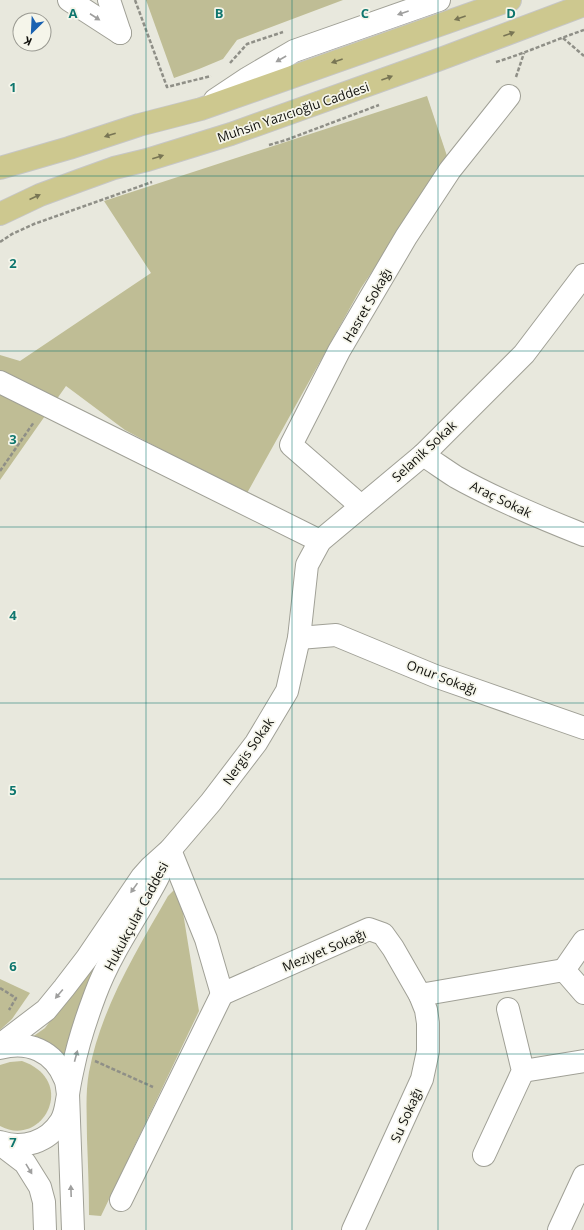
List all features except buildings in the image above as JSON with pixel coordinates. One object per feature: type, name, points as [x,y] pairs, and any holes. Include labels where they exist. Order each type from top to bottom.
[{"type":"main road","points":[[0,168],[201,109],[510,0]]},
{"type":"main road","name":"Muhsin Yazıcıoğlu Caddesi","points":[[0,214],[40,194],[114,168],[147,160],[231,134],[450,55],[584,4]]},
{"type":"street","points":[[69,0],[120,33],[109,0]]},
{"type":"street","points":[[201,109],[248,78],[294,52],[439,0]]},
{"type":"street","name":"Hasret Sokağı","points":[[361,506],[291,445],[339,351],[406,237],[450,170],[509,96]]},
{"type":"street","name":"Selanik Sokak","points":[[299,638],[307,565],[320,541],[423,455],[524,354],[584,275]]},
{"type":"street","points":[[0,382],[320,541]]},
{"type":"street","name":"Araç Sokak","points":[[423,455],[456,476],[499,499],[584,535]]},
{"type":"street","name":"Onur Sokağı","points":[[299,638],[336,635],[435,676],[584,728]]},
{"type":"street","name":"Nergis Sokak","points":[[170,850],[211,802],[256,743],[287,691],[299,638]]},
{"type":"street","points":[[120,1200],[222,994],[206,939],[170,850]]},
{"type":"street","name":"Hukukçular Caddesi","points":[[0,1046],[46,1010],[87,958],[142,877],[170,850]]},
{"type":"street","name":"Hukukçular Caddesi","points":[[0,1143],[15,1146],[41,1140],[61,1121],[66,1108],[80,1039],[95,994],[108,965],[157,879],[170,850]]},
{"type":"street","name":"Meziyet Sokağı","points":[[222,994],[369,929],[383,934],[393,948],[420,995]]},
{"type":"street","points":[[420,995],[564,970],[584,941]]},
{"type":"street","points":[[564,970],[584,993]]},
{"type":"street","name":"Su Sokağı","points":[[354,1230],[422,1079],[428,1051],[428,1023],[426,1010],[420,995]]},
{"type":"street","points":[[484,1155],[523,1071],[508,1009]]},
{"type":"street","name":"Hukukçular Caddesi","points":[[0,1046],[25,1045],[38,1050],[50,1057],[60,1068],[65,1080],[68,1094],[72,1230]]},
{"type":"street","points":[[523,1071],[584,1061]]},
{"type":"street","name":"Hukukçular Caddesi","points":[[0,1143],[25,1163],[40,1187],[44,1202],[45,1230]]},
{"type":"street","points":[[559,1230],[584,1176]]},
{"type":"path","points":[[135,0],[167,87],[213,76]]},
{"type":"path","points":[[226,68],[247,44],[285,31]]},
{"type":"path","points":[[562,38],[584,56]]},
{"type":"path","points":[[509,96],[524,53]]},
{"type":"path","points":[[0,471],[46,404]]},
{"type":"path","points":[[0,988],[16,998],[10,1009],[5,1014]]},
{"type":"path","points":[[105,1066],[172,1095]]},
{"type":"shaded area","points":[[146,0],[343,0],[237,40],[223,59],[174,78]]},
{"type":"shaded area","points":[[427,96],[448,159],[361,288],[246,495],[125,430],[66,386],[0,480],[0,355],[20,361],[151,273],[104,201]]},
{"type":"shaded area","points":[[179,888],[199,1011],[101,1216],[89,1215],[87,1097],[89,1072],[95,1048],[111,1003],[132,959],[168,896],[174,890]]},
{"type":"shaded area","points":[[115,926],[64,1062],[28,1040],[45,1028],[76,986]]},
{"type":"shaded area","points":[[0,979],[30,993],[12,1019],[0,1030]]},
{"type":"shaded area","points":[[22,1061],[39,1070],[49,1083],[51,1096],[48,1110],[40,1121],[29,1128],[15,1131],[0,1126],[0,1065]]}]
